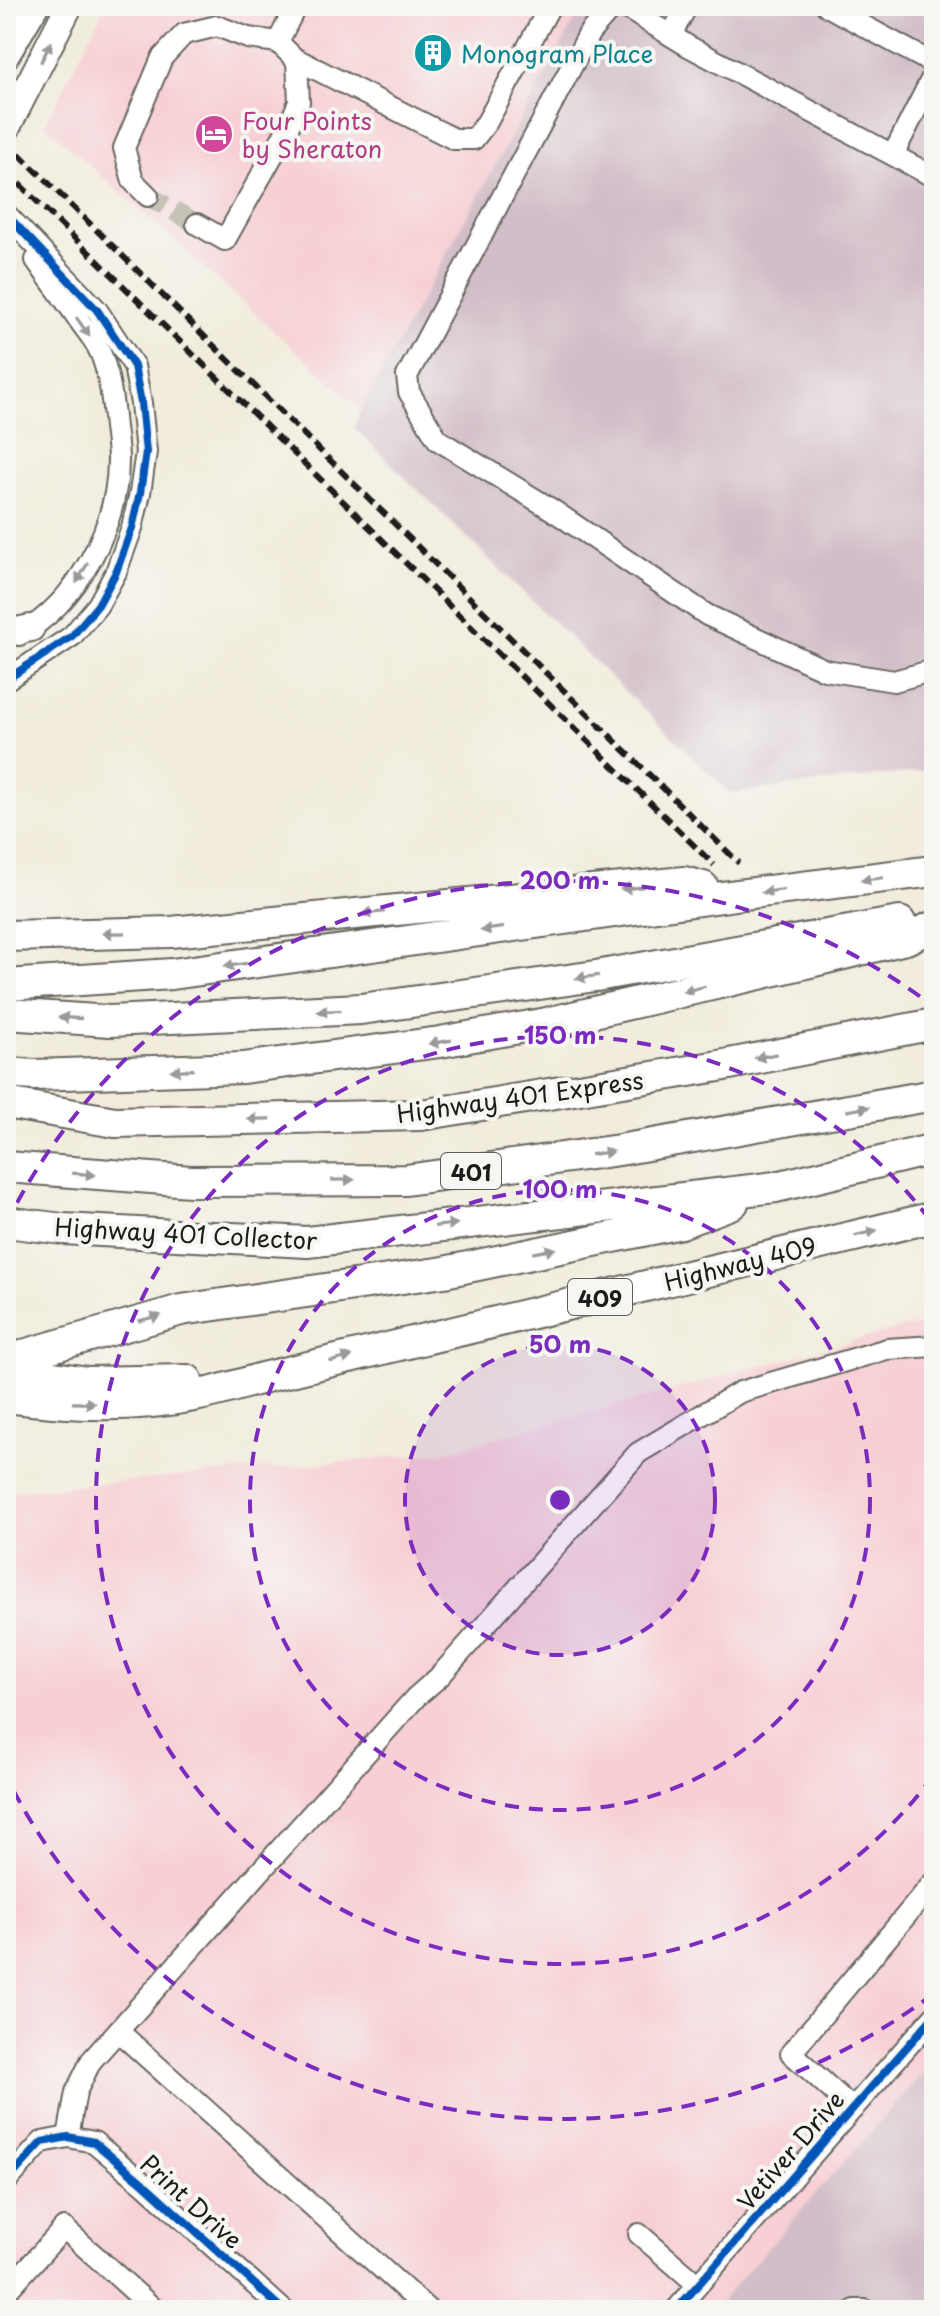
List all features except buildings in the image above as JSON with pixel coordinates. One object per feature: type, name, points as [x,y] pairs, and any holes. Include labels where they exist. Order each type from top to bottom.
[{"type":"highway","points":[[6,985],[172,974],[736,895],[934,871]]},
{"type":"highway","points":[[6,936],[171,932],[684,882],[736,895]]},
{"type":"highway","points":[[6,1014],[110,1021],[361,1009],[596,976],[900,922],[934,926]]},
{"type":"highway","points":[[6,1073],[34,1075],[243,1068],[440,1042],[542,1024],[798,965],[906,939],[934,926]]},
{"type":"highway","name":"Highway 401 Express","points":[[6,1103],[115,1122],[421,1115],[719,1066],[934,1024]]},
{"type":"highway","name":"401","points":[[6,1167],[191,1181],[406,1180],[619,1150],[934,1095]]},
{"type":"highway","name":"Highway 401 Collector","points":[[6,1222],[63,1229],[307,1242],[776,1187],[934,1149]]},
{"type":"highway","points":[[6,1368],[27,1354],[181,1310],[444,1272],[681,1223],[776,1187]]},
{"type":"highway","name":"Highway 409","points":[[266,1377],[934,1217]]},
{"type":"highway","points":[[6,1368],[88,1382],[266,1377]]},
{"type":"highway","points":[[6,1397],[49,1403],[136,1404],[200,1395],[266,1377]]},
{"type":"main road","points":[[6,55],[35,6]]},
{"type":"main road","points":[[6,129],[69,6]]},
{"type":"street","points":[[278,42],[296,6]]},
{"type":"street","points":[[148,196],[133,181],[124,148],[162,58],[184,34],[217,26],[248,38],[278,42],[297,61],[454,139],[474,139],[487,122],[550,6]]},
{"type":"street","points":[[613,6],[590,32],[407,376],[409,392],[438,440],[551,509],[707,615],[825,670],[894,681],[934,670]]},
{"type":"street","points":[[623,6],[934,177]]},
{"type":"street","points":[[671,35],[687,6]]},
{"type":"street","points":[[841,9],[934,64]]},
{"type":"street","points":[[197,224],[225,240],[288,128],[299,102],[297,61]]},
{"type":"street","points":[[893,155],[934,74]]},
{"type":"street","points":[[6,216],[98,347],[112,396],[118,461],[114,494],[105,527],[77,582],[57,608],[6,641]]},
{"type":"street","points":[[6,216],[97,310],[134,366],[146,452],[132,528],[116,572],[98,605],[72,636],[6,680]]},
{"type":"street","points":[[6,2182],[42,2142],[68,2137],[76,2092],[91,2061],[638,1453],[740,1392],[887,1349],[934,1346]]},
{"type":"street","points":[[853,2109],[791,2053],[934,1882]]},
{"type":"street","name":"Vetiver Drive","points":[[676,2310],[934,2016]]},
{"type":"street","points":[[118,2031],[428,2310]]},
{"type":"street","name":"Print Drive","points":[[68,2137],[94,2142],[283,2310]]},
{"type":"street","points":[[6,2292],[64,2228],[155,2310]]},
{"type":"street","points":[[639,2234],[698,2285]]},
{"type":"street","points":[[855,2310],[865,2310]]},
{"type":"shaded area","points":[[105,6],[583,6],[361,409],[45,125]]},
{"type":"shaded area","points":[[583,6],[934,6],[934,770],[730,793],[354,428],[361,409]]},
{"type":"shaded area","points":[[934,1325],[934,2060],[713,2310],[6,2310],[6,1492],[441,1453],[905,1327]]},
{"type":"shaded area","points":[[934,2060],[934,2310],[713,2310]]},
{"type":"tunnel","points":[[148,196],[197,224]]},
{"type":"railway","points":[[6,141],[739,863]]},
{"type":"railway","points":[[6,171],[714,865]]},
{"type":"cycle path","points":[[6,214],[97,310],[134,366],[146,452],[132,528],[116,572],[98,605],[72,636],[6,680]]},
{"type":"cycle path","points":[[676,2310],[934,2016]]},
{"type":"cycle path","points":[[6,2182],[42,2142],[68,2137],[94,2142],[283,2310]]},
{"type":"place","name":"Monogram Place","points":[[433,53]]},
{"type":"place","name":"Four Points by Sheraton","points":[[214,134]]}]
